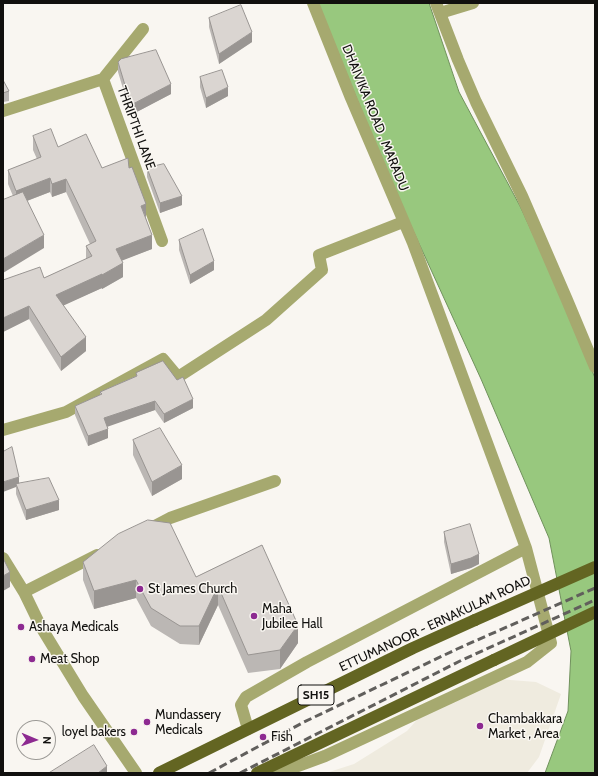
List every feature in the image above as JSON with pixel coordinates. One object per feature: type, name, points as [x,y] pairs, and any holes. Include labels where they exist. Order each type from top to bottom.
[{"type":"main road","name":"ETTUMANOOR - ERNAKULAM ROAD","points":[[159,773],[413,648],[595,567]]},
{"type":"main road","points":[[257,773],[595,612]]},
{"type":"street","name":"DHAIVIKA ROAD , MARADU","points":[[293,770],[527,662],[551,643],[526,548],[413,243],[351,98],[313,3]]},
{"type":"street","points":[[473,3],[438,8],[476,102],[522,196],[595,367]]},
{"type":"street","points":[[103,79],[143,29]]},
{"type":"street","name":"THRIPTHI LANE","points":[[3,111],[103,79],[162,241]]},
{"type":"street","points":[[3,430],[66,412],[163,359],[178,377],[266,320],[322,270],[319,255],[403,222]]},
{"type":"street","points":[[136,536],[170,518],[275,481]]},
{"type":"street","points":[[248,729],[241,705],[246,697],[307,662],[526,548]]},
{"type":"street","points":[[24,592],[108,550]]},
{"type":"street","points":[[3,558],[24,592],[41,627],[83,696],[136,773]]},
{"type":"street","points":[[279,773],[293,770]]},
{"type":"shaded area","points":[[318,3],[429,3],[459,92],[520,206],[569,312],[595,378],[595,773],[545,773],[568,711],[571,651],[549,538],[481,379],[389,178]]},
{"type":"shaded area","name":"Chambakkara Market , Area","points":[[498,679],[536,682],[561,694],[539,757],[527,773],[326,773],[354,764],[407,731],[423,713]]},
{"type":"building","points":[[241,5],[252,32],[219,54],[209,18]]},
{"type":"building","points":[[156,50],[171,84],[131,105],[118,62],[121,59]]},
{"type":"building","points":[[222,70],[228,87],[206,98],[200,77]]},
{"type":"building","points":[[3,80],[9,91],[3,93]]},
{"type":"building","points":[[51,129],[58,147],[86,134],[102,168],[128,158],[129,168],[132,167],[146,204],[141,206],[152,235],[116,249],[123,263],[102,275],[56,295],[86,337],[61,357],[29,306],[3,318],[3,280],[40,267],[44,278],[92,256],[86,246],[96,241],[66,179],[52,184],[50,178],[16,191],[8,170],[41,157],[33,136]]},
{"type":"building","points":[[164,164],[182,196],[160,203],[147,168]]},
{"type":"building","points":[[23,192],[44,235],[3,259],[3,200]]},
{"type":"building","points":[[203,229],[214,261],[190,275],[179,240]]},
{"type":"building","points":[[163,361],[177,380],[183,377],[193,399],[164,414],[155,401],[104,418],[108,429],[88,436],[75,406],[102,394],[100,392],[137,376],[136,373]]},
{"type":"building","points":[[160,428],[182,465],[152,482],[133,440]]},
{"type":"building","points":[[12,447],[19,477],[3,482],[3,452]]},
{"type":"building","points":[[49,478],[59,500],[26,510],[16,484]]},
{"type":"building","points":[[148,520],[170,523],[196,577],[262,545],[298,625],[280,650],[248,655],[218,586],[199,626],[180,626],[151,608],[136,580],[94,591],[83,562],[118,534]]},
{"type":"building","points":[[470,524],[479,554],[451,564],[444,532]]},
{"type":"building","points":[[3,558],[10,572],[3,576]]},
{"type":"building","points":[[94,745],[107,766],[98,773],[49,773]]},
{"type":"railway","points":[[209,773],[304,722],[457,649],[595,588]]},
{"type":"railway","points":[[240,773],[462,660],[595,600]]},
{"type":"place","name":"St James Church","points":[[140,589]]},
{"type":"place","name":"Maha Jubilee Hall","points":[[254,616]]},
{"type":"place","name":"Ashaya Medicals","points":[[21,627]]},
{"type":"place","name":"Meat Shop","points":[[32,659]]},
{"type":"place","name":"Mundassery Medicals","points":[[147,722]]},
{"type":"place","name":"Chambakkara Market , Area","points":[[480,726]]},
{"type":"place","name":"loyel bakers","points":[[134,732]]},
{"type":"place","name":"Fish","points":[[263,737]]}]
